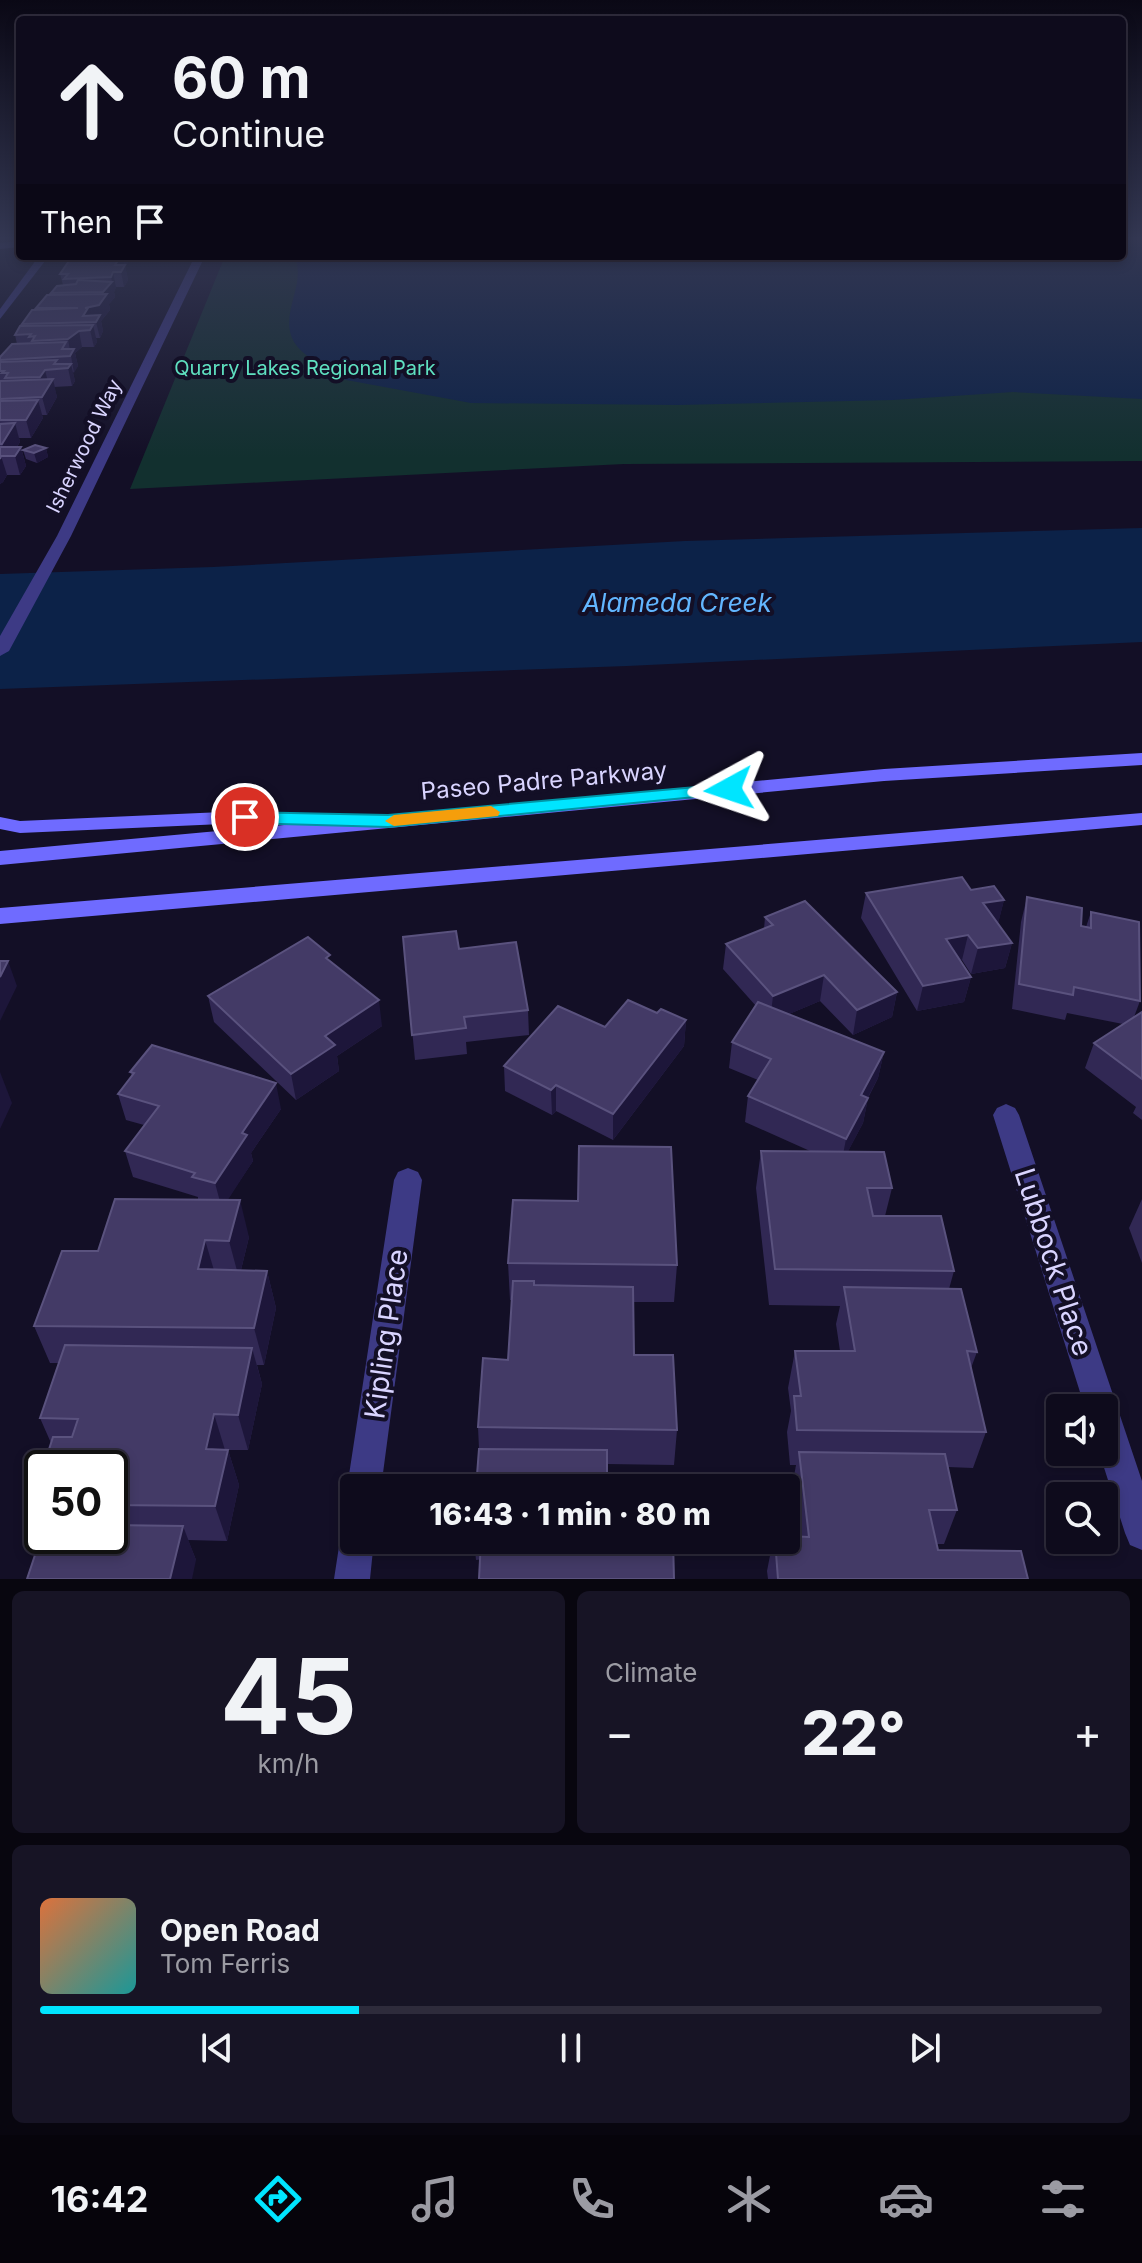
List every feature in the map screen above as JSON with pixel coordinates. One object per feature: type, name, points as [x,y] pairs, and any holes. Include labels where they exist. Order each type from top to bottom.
[{"type":"main road","name":"Paseo Padre Parkway","points":[[0,858],[884,775],[1142,759]]},
{"type":"main road","points":[[0,823],[20,827],[245,817],[388,821]]},
{"type":"main road","points":[[0,916],[1142,819]]},
{"type":"street","name":"Isherwood Way","points":[[0,651],[59,546],[173,311]]},
{"type":"street","name":"Lubbock Place","points":[[1006,1115],[1096,1394]]},
{"type":"street","name":"Kipling Place","points":[[366,1474],[408,1180]]},
{"type":"street","points":[[1118,1459],[1142,1533]]},
{"type":"street","points":[[352,1579],[355,1554]]},
{"type":"green space","name":"Quarry Lakes Regional Park","points":[[203,311],[1142,311],[1142,461],[624,464],[130,489]]},
{"type":"water","points":[[291,311],[1142,311],[1142,399],[1013,392],[893,400],[678,405],[471,403],[330,377],[297,347],[289,321]]},
{"type":"water","name":"Alameda Creek","points":[[1142,528],[1142,642],[627,666],[0,689],[0,574],[213,567],[685,541]]},
{"type":"building","points":[[32,311],[86,311],[83,316],[100,315],[96,322],[22,324]]},
{"type":"building","points":[[93,325],[90,330],[79,331],[68,339],[32,341],[35,336],[29,337],[31,334],[15,335],[20,326]]},
{"type":"building","points":[[66,342],[62,349],[74,349],[70,356],[0,360],[12,344]]},
{"type":"building","points":[[57,360],[54,364],[71,364],[68,368],[45,370],[40,377],[5,378],[8,373],[0,371],[0,362]]},
{"type":"building","points":[[53,379],[42,397],[0,399],[0,381]]},
{"type":"building","points":[[38,400],[26,420],[0,420],[0,401]]},
{"type":"building","points":[[15,423],[2,444],[0,444],[0,424]]},
{"type":"building","points":[[35,445],[46,448],[34,453],[23,450]]},
{"type":"building","points":[[0,447],[21,447],[15,456],[1,456],[0,459]]},
{"type":"building","points":[[962,877],[971,890],[994,886],[1004,900],[983,903],[1012,943],[978,948],[968,935],[946,939],[971,977],[923,986],[866,893]]},
{"type":"building","points":[[1027,897],[1082,908],[1081,926],[1091,928],[1091,912],[1139,922],[1140,1001],[1074,987],[1073,995],[1019,984]]},
{"type":"building","points":[[805,901],[897,992],[857,1010],[824,975],[773,996],[726,944],[773,925],[765,917]]},
{"type":"building","points":[[456,931],[459,949],[516,942],[528,1010],[464,1017],[466,1028],[412,1035],[403,937]]},
{"type":"building","points":[[308,937],[330,955],[326,958],[379,1000],[325,1036],[335,1045],[291,1074],[208,996]]},
{"type":"building","points":[[0,961],[8,961],[0,977]]},
{"type":"building","points":[[628,1000],[657,1013],[661,1009],[686,1020],[613,1114],[556,1085],[551,1090],[504,1066],[558,1006],[605,1027]]},
{"type":"building","points":[[758,1002],[884,1052],[861,1095],[868,1098],[846,1139],[748,1096],[771,1059],[732,1042]]},
{"type":"building","points":[[1142,1012],[1142,1079],[1094,1043]]},
{"type":"building","points":[[152,1045],[276,1083],[242,1133],[247,1135],[215,1183],[192,1177],[195,1173],[125,1151],[159,1106],[118,1094],[134,1073],[130,1072]]},
{"type":"building","points":[[579,1146],[671,1147],[677,1265],[508,1263],[513,1200],[578,1201]]},
{"type":"building","points":[[761,1151],[884,1152],[892,1188],[867,1188],[873,1216],[941,1216],[954,1271],[775,1269]]},
{"type":"building","points":[[115,1199],[240,1200],[229,1241],[205,1240],[198,1269],[267,1271],[254,1328],[34,1326],[62,1251],[98,1251]]},
{"type":"building","points":[[513,1281],[534,1281],[534,1285],[633,1287],[634,1355],[673,1355],[677,1430],[478,1427],[483,1358],[508,1360]]},
{"type":"building","points":[[844,1287],[961,1289],[977,1352],[967,1351],[986,1432],[797,1430],[794,1396],[801,1396],[795,1351],[855,1351]]},
{"type":"building","points":[[65,1345],[252,1348],[238,1415],[214,1414],[206,1449],[228,1450],[215,1506],[128,1505],[128,1450],[49,1450],[53,1437],[72,1437],[78,1419],[40,1418]]},
{"type":"building","points":[[479,1449],[607,1450],[607,1474],[477,1474]]},
{"type":"building","points":[[799,1452],[945,1454],[957,1510],[929,1510],[938,1550],[1021,1551],[1028,1579],[778,1579],[776,1554],[800,1554],[800,1537],[809,1537]]},
{"type":"building","points":[[128,1525],[183,1526],[170,1579],[27,1579],[35,1554],[128,1554]]},
{"type":"building","points":[[480,1554],[673,1554],[674,1579],[479,1579]]},
{"type":"slow traffic","points":[[394,821],[491,812]]},
{"type":"route","points":[[245,817],[388,821],[729,789]]}]
